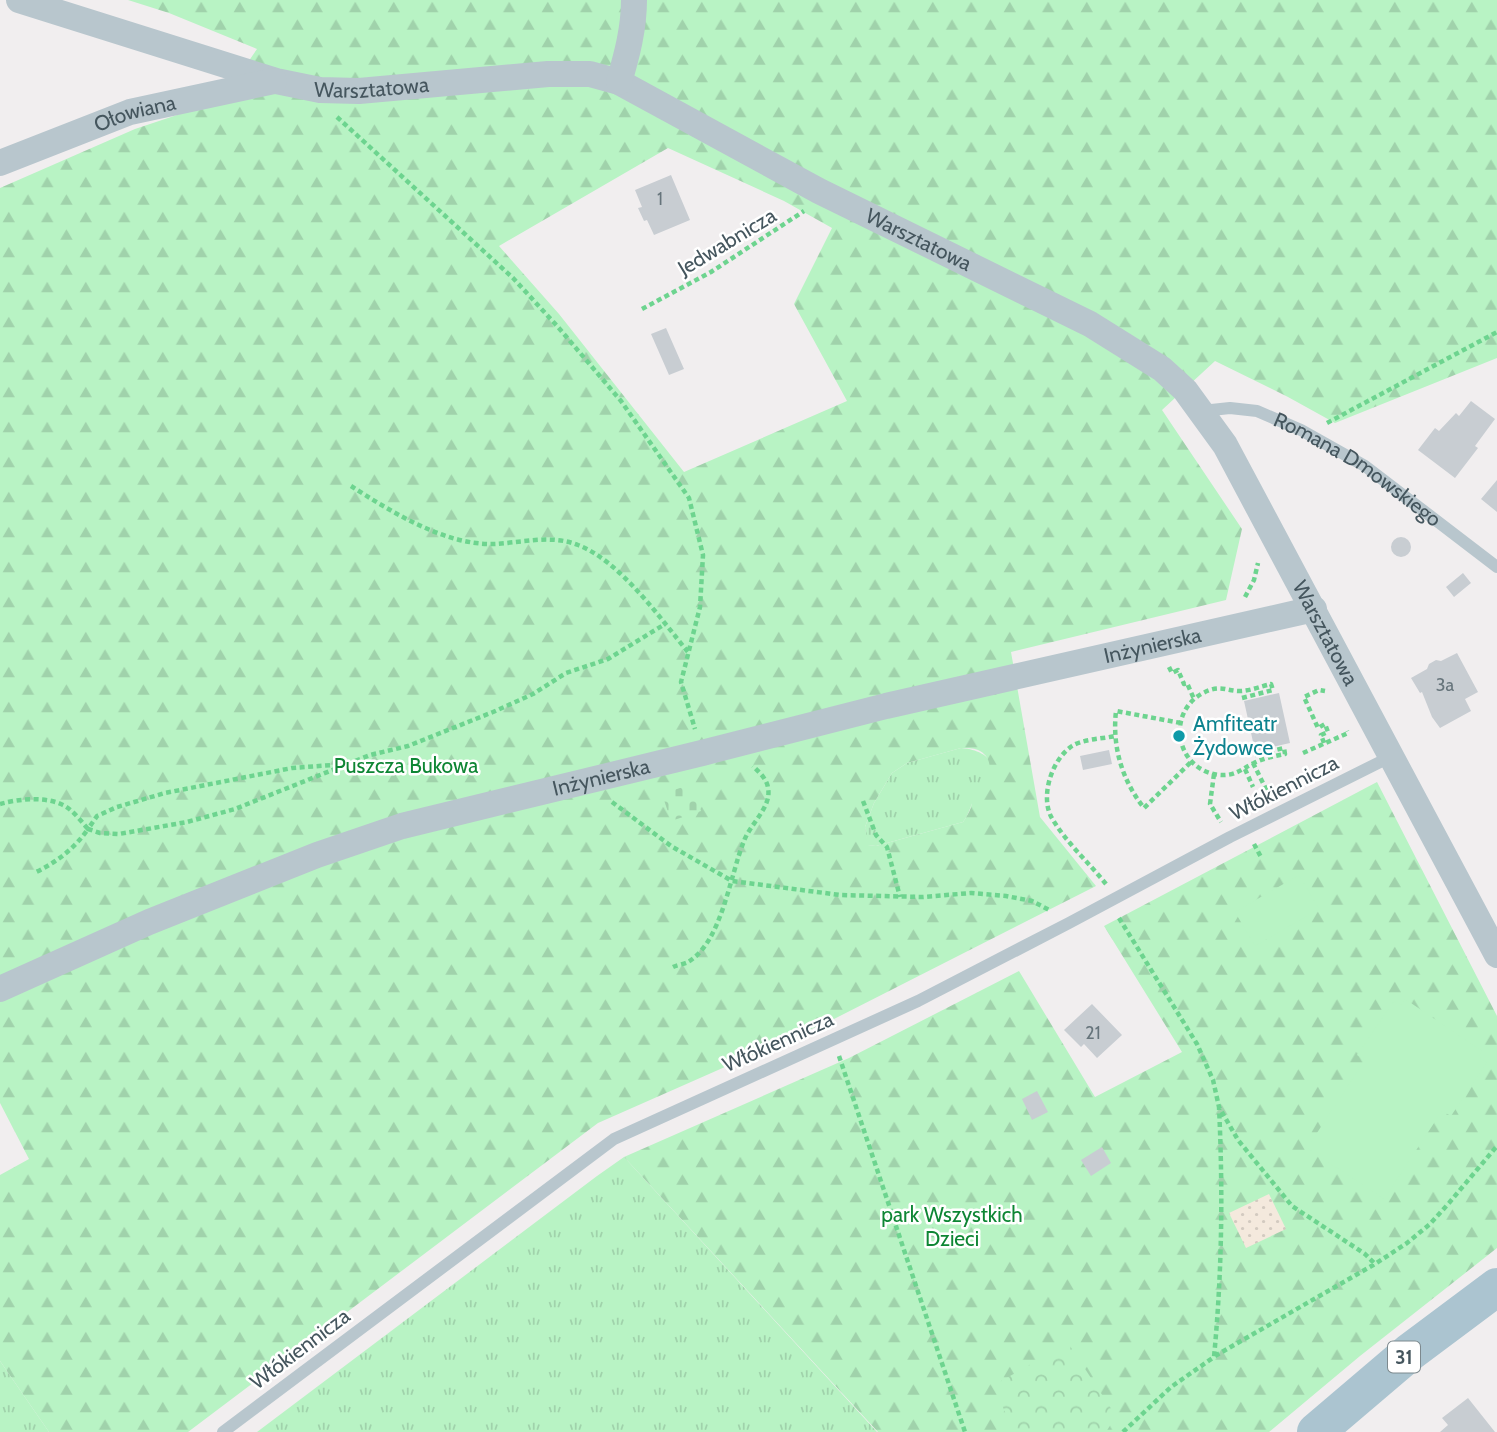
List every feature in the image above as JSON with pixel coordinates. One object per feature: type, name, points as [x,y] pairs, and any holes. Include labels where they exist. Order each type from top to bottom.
[{"type":"main road","name":"31","points":[[1316,1432],[1410,1352],[1497,1287]]},
{"type":"street","name":"Warsztatowa","points":[[19,0],[276,81],[320,90],[359,91],[548,74],[590,74],[619,82],[819,191],[1090,324],[1162,369],[1185,390],[1225,445],[1497,955]]},
{"type":"street","points":[[619,82],[629,49],[634,0]]},
{"type":"street","name":"Ołowiana","points":[[0,163],[130,112],[276,81]]},
{"type":"street","name":"Inżynierska","points":[[0,989],[149,922],[317,855],[402,826],[886,706],[1314,609]]},
{"type":"lane","name":"Romana Dmowskiego","points":[[1202,411],[1230,408],[1257,411],[1309,434],[1365,467],[1497,567]]},
{"type":"lane","name":"Włókiennicza","points":[[223,1432],[614,1139],[918,1001],[1392,755]]},
{"type":"path","points":[[320,90],[338,118],[513,278],[558,327],[621,401],[689,498],[703,555],[700,607],[681,682],[715,750],[758,770],[765,778],[768,788],[765,805],[745,839],[712,934],[688,962],[673,967]]},
{"type":"path","name":"Jedwabnicza","points":[[642,309],[711,272],[793,220],[807,208],[819,191]]},
{"type":"path","points":[[1309,434],[1359,404],[1389,391],[1497,332]]},
{"type":"path","points":[[351,486],[399,517],[472,542],[491,544],[532,540],[576,544],[596,554],[635,589],[689,653]]},
{"type":"path","name":"Inżynierska","points":[[1221,629],[1239,608],[1254,579],[1263,517]]},
{"type":"path","points":[[0,804],[32,799],[54,802],[66,806],[88,829],[100,833],[119,834],[187,822],[235,809],[347,764],[408,746],[493,712],[533,694],[566,673],[608,659],[665,624]]},
{"type":"path","points":[[1172,673],[1178,670],[1195,700]]},
{"type":"path","points":[[1242,698],[1273,692],[1271,684],[1240,691],[1221,688],[1202,693],[1186,710],[1181,723],[1181,742],[1191,762],[1201,770],[1214,774],[1233,775],[1252,763],[1286,754],[1284,747],[1255,755]]},
{"type":"path","points":[[1324,743],[1321,735],[1328,732],[1325,724],[1318,728],[1304,697],[1320,690],[1331,692]]},
{"type":"path","points":[[1181,723],[1116,711],[1115,737],[1123,774],[1144,808],[1191,762]]},
{"type":"path","points":[[1303,753],[1348,733],[1343,722]]},
{"type":"path","points":[[1113,900],[1110,889],[1052,819],[1047,796],[1049,781],[1070,748],[1081,742],[1115,737]]},
{"type":"path","points":[[1252,763],[1278,813]]},
{"type":"path","points":[[36,872],[60,858],[79,841],[97,816],[117,807],[164,793],[292,768],[347,764]]},
{"type":"path","points":[[1245,769],[1253,787]]},
{"type":"path","points":[[1214,774],[1210,804],[1230,837]]},
{"type":"path","points":[[593,780],[597,792],[671,846],[732,881],[830,894],[901,897],[971,893],[1006,896],[1032,901],[1069,923]]},
{"type":"path","points":[[863,801],[876,835],[887,848],[901,897]]},
{"type":"path","points":[[1256,848],[1262,859]]},
{"type":"path","points":[[1118,917],[1197,1044],[1213,1080],[1219,1107],[1222,1170],[1221,1276],[1214,1357]]},
{"type":"path","points":[[833,1039],[965,1432]]},
{"type":"path","points":[[1219,1107],[1238,1140],[1292,1206],[1365,1254],[1375,1265]]},
{"type":"path","points":[[1123,1432],[1171,1387],[1214,1357],[1375,1265],[1407,1243],[1430,1224],[1497,1146]]},
{"type":"green space","name":"Puszcza Bukowa","points":[[128,0],[1497,0],[1497,358],[1335,423],[1215,361],[1162,410],[1242,529],[1226,600],[1011,652],[1040,817],[1096,886],[834,1019],[598,1123],[188,1432],[49,1432],[0,1361],[0,1175],[29,1159],[0,1103],[0,188],[135,129],[222,100],[257,49],[169,13]],"holes":[[[668,148],[784,201],[832,228],[794,304],[847,401],[684,472],[559,314],[499,246]],[[961,748],[978,750],[986,756],[990,765],[983,783],[970,784],[972,804],[963,822],[876,846],[868,845],[865,827],[874,803],[892,773],[907,763]]]},
{"type":"green space","points":[[961,748],[980,753],[992,765],[988,779],[976,794],[963,822],[876,846],[867,845],[865,827],[874,803],[892,773],[907,763]]},
{"type":"green space","name":"park Wszystkich Dzieci","points":[[1377,782],[1497,1016],[1497,1248],[1269,1432],[878,1432],[624,1157],[849,1058],[1019,971],[1095,1097],[1182,1052],[1104,926]]},
{"type":"green space","points":[[692,784],[701,811],[671,821],[662,794]]},
{"type":"green space","points":[[1299,875],[1319,909],[1255,946],[1235,912]]},
{"type":"green space","points":[[1405,999],[1482,1051],[1479,1057],[1487,1062],[1451,1116],[1442,1111],[1384,1199],[1307,1148],[1365,1060],[1357,1055],[1394,1001],[1401,1005]]},
{"type":"green space","points":[[624,1157],[877,1432],[257,1432],[597,1176]]},
{"type":"green space","points":[[1068,1343],[1116,1416],[1106,1432],[1013,1432],[994,1385]]},
{"type":"green space","points":[[0,1361],[49,1432],[0,1432]]},
{"type":"sand","points":[[1269,1194],[1286,1229],[1246,1248],[1229,1213]]},
{"type":"building","points":[[671,175],[690,220],[654,235],[638,208],[642,207],[635,190]]},
{"type":"building","points":[[666,328],[684,369],[669,375],[651,334]]},
{"type":"building","points":[[1471,401],[1495,419],[1475,446],[1478,448],[1455,478],[1418,450],[1435,428],[1439,431],[1456,413],[1459,416]]},
{"type":"building","points":[[1497,480],[1497,512],[1481,499]]},
{"type":"building","points":[[1397,537],[1405,537],[1411,547],[1405,557],[1397,557],[1391,551],[1391,543]]},
{"type":"building","points":[[1463,573],[1471,583],[1454,597],[1446,587]]},
{"type":"building","points":[[1457,653],[1478,692],[1465,699],[1471,711],[1440,728],[1432,717],[1422,692],[1420,693],[1411,678],[1436,660],[1441,661]]},
{"type":"building","points":[[1279,693],[1290,743],[1255,751],[1244,701]]},
{"type":"building","points":[[1109,750],[1112,764],[1083,770],[1080,756]]},
{"type":"building","points":[[1092,1004],[1122,1035],[1097,1058],[1084,1044],[1081,1047],[1064,1030]]},
{"type":"building","points":[[1037,1091],[1048,1112],[1032,1120],[1022,1099]]},
{"type":"building","points":[[1102,1147],[1111,1163],[1091,1176],[1081,1160]]},
{"type":"building","points":[[1468,1398],[1495,1432],[1440,1432],[1448,1425],[1442,1418]]},
{"type":"place","name":"Amfiteatr Żydowce","points":[[1179,736]]}]
